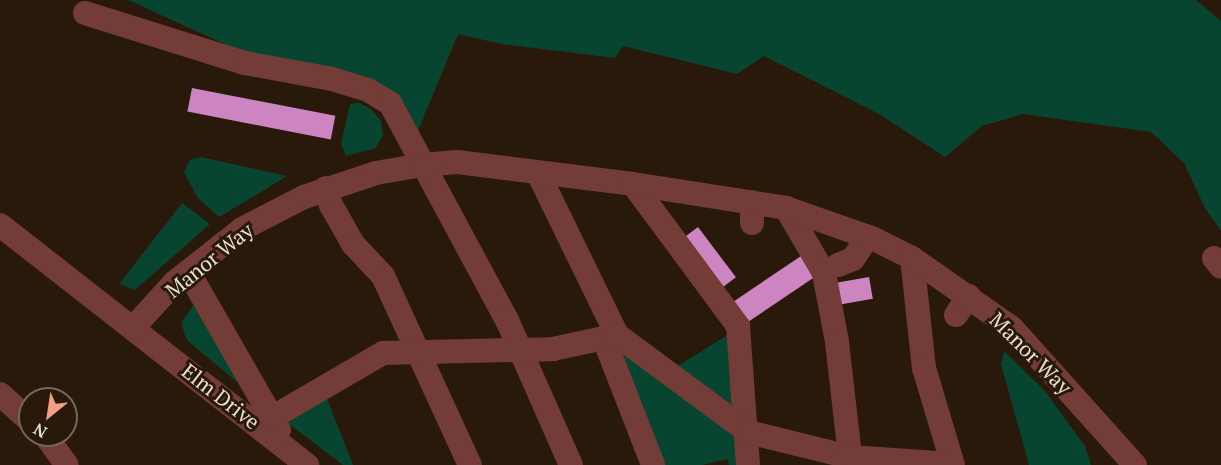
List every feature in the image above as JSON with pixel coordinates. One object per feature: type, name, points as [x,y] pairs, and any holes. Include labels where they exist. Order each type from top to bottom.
[{"type":"street","points":[[85,13],[245,63],[332,79],[368,90],[390,103],[522,352],[571,465]]},
{"type":"street","name":"Manor Way","points":[[133,328],[176,282],[242,229],[326,188],[376,173],[422,165],[480,164],[633,184],[752,213],[786,208],[868,237],[912,258],[963,305],[1012,328],[1132,464]]},
{"type":"street","points":[[538,173],[610,337],[653,465]]},
{"type":"street","points":[[633,184],[738,326],[748,432],[748,465]]},
{"type":"street","points":[[326,188],[331,205],[352,244],[383,276],[416,353],[470,465]]},
{"type":"street","points":[[786,208],[824,273],[837,342],[851,461]]},
{"type":"street","name":"Elm Drive","points":[[0,225],[307,465]]},
{"type":"street","points":[[838,266],[854,259],[868,237]]},
{"type":"street","points":[[273,417],[383,353],[553,350],[610,337],[748,432],[851,461],[952,465],[924,368],[912,258]]},
{"type":"street","points":[[189,273],[273,417],[288,449]]},
{"type":"street","points":[[0,394],[18,410]]},
{"type":"street","points":[[54,447],[67,465]]},
{"type":"green space","points":[[128,0],[1196,0],[1221,21],[1221,231],[1205,208],[1184,163],[1151,132],[1023,114],[982,126],[945,157],[879,114],[764,56],[737,74],[623,46],[615,58],[501,44],[458,34],[417,133],[403,103],[377,81],[249,55]]},
{"type":"green space","points":[[359,103],[371,109],[381,121],[383,135],[376,148],[346,156],[341,144],[350,104]]},
{"type":"green space","points":[[201,157],[287,176],[219,217],[197,197],[184,172],[190,160]]},
{"type":"green space","points":[[182,203],[210,224],[135,290],[119,284]]},
{"type":"green space","points":[[195,303],[260,401],[188,341],[182,327],[183,320]]},
{"type":"green space","points":[[739,328],[748,465],[729,465],[727,459],[702,465],[653,465],[617,335],[668,372]]},
{"type":"green space","points":[[1004,351],[1044,390],[1085,446],[1091,465],[1029,465],[1001,364]]},
{"type":"green space","points":[[326,396],[353,465],[343,465],[280,417]]},
{"type":"building","points":[[192,88],[335,116],[331,139],[187,112]]},
{"type":"building","points":[[698,227],[736,277],[720,289],[682,239]]},
{"type":"building","points":[[807,252],[821,273],[744,325],[730,304]]},
{"type":"building","points":[[869,277],[873,299],[834,305],[831,284]]}]
